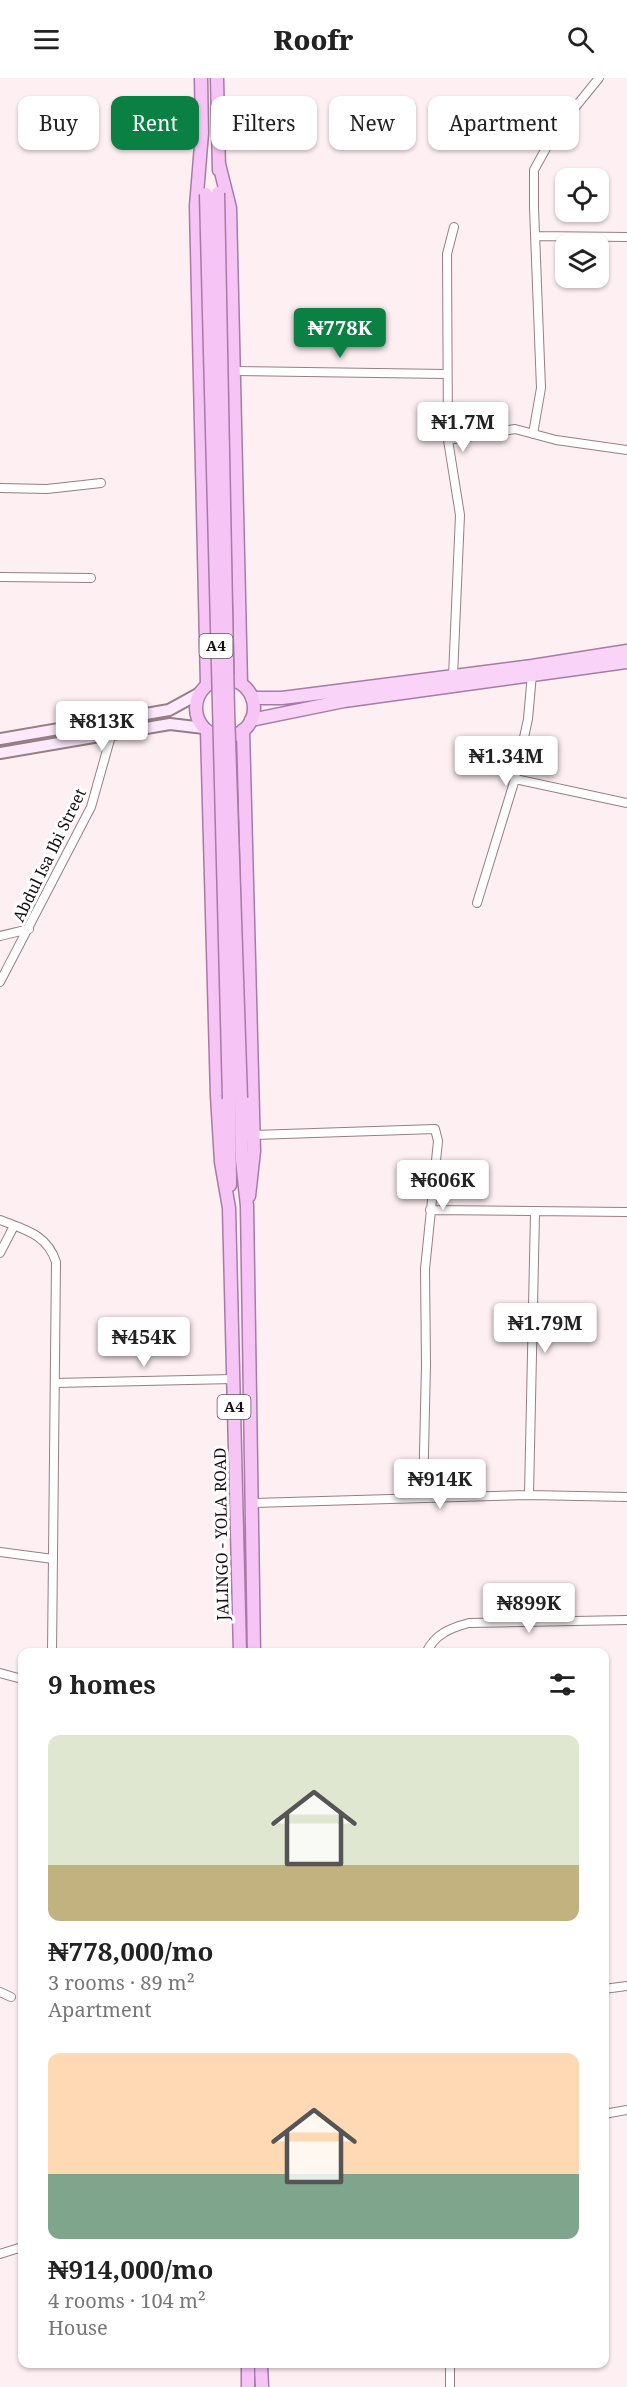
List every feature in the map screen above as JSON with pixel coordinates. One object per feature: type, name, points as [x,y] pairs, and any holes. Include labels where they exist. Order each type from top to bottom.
[{"type":"highway","name":"A4","points":[[201,78],[200,166],[196,218],[204,689],[196,705],[198,717],[206,730]]},
{"type":"highway","name":"A4","points":[[204,689],[224,679],[241,684],[230,208],[219,164],[217,78]]},
{"type":"highway","name":"A4","points":[[219,164],[212,194],[218,708],[235,1099],[247,1206],[254,1648]]},
{"type":"highway","name":"A4","points":[[200,166],[212,194]]},
{"type":"highway","points":[[206,730],[218,736],[227,737],[243,730],[251,720],[254,709],[252,698],[241,684]]},
{"type":"highway","name":"JALINGO - YOLA ROAD","points":[[206,730],[221,1162],[229,1208],[240,1648]]},
{"type":"highway","name":"A4","points":[[243,730],[253,1135],[252,1180],[247,1206]]},
{"type":"highway","name":"A4","points":[[229,1208],[235,1099]]},
{"type":"highway","points":[[248,2368],[248,2387]]},
{"type":"highway","points":[[261,2368],[262,2387]]},
{"type":"main road","points":[[251,720],[344,701],[532,671],[627,651]]},
{"type":"main road","points":[[252,698],[282,698],[453,676],[627,663]]},
{"type":"main road","points":[[0,739],[169,710],[204,689]]},
{"type":"main road","points":[[0,753],[111,736],[170,724],[206,730]]},
{"type":"street","points":[[533,434],[541,388],[534,170],[555,132],[599,78]]},
{"type":"street","points":[[453,676],[460,515],[448,440],[446,374],[447,254],[454,227]]},
{"type":"street","points":[[536,236],[627,237]]},
{"type":"street","points":[[234,371],[446,374]]},
{"type":"street","points":[[448,440],[515,429],[627,450]]},
{"type":"street","points":[[0,488],[47,489],[100,483]]},
{"type":"street","points":[[0,577],[91,578]]},
{"type":"street","points":[[477,903],[515,778],[528,719],[532,671]]},
{"type":"street","name":"Abdul Isa Ibi Street","points":[[0,982],[91,807],[111,736]]},
{"type":"street","points":[[515,778],[627,803]]},
{"type":"street","points":[[0,936],[29,929]]},
{"type":"street","points":[[253,1135],[435,1129],[438,1141],[425,1269],[426,1364],[423,1497]]},
{"type":"street","points":[[430,1210],[535,1213],[627,1212]]},
{"type":"street","points":[[529,1494],[535,1213]]},
{"type":"street","points":[[0,1220],[45,1241],[56,1262],[52,1648]]},
{"type":"street","points":[[0,1254],[14,1226]]},
{"type":"street","points":[[55,1383],[233,1379]]},
{"type":"street","points":[[253,1503],[529,1494],[627,1497]]},
{"type":"street","points":[[0,1551],[53,1559]]},
{"type":"street","points":[[430,1648],[438,1636],[449,1629],[469,1623],[627,1620]]},
{"type":"street","points":[[0,1672],[18,1678]]},
{"type":"street","points":[[609,1988],[627,1986]]},
{"type":"street","points":[[0,1992],[11,1997]]},
{"type":"street","points":[[609,2113],[627,2110]]},
{"type":"street","points":[[0,2254],[18,2248]]},
{"type":"street","points":[[450,2368],[450,2387]]}]
